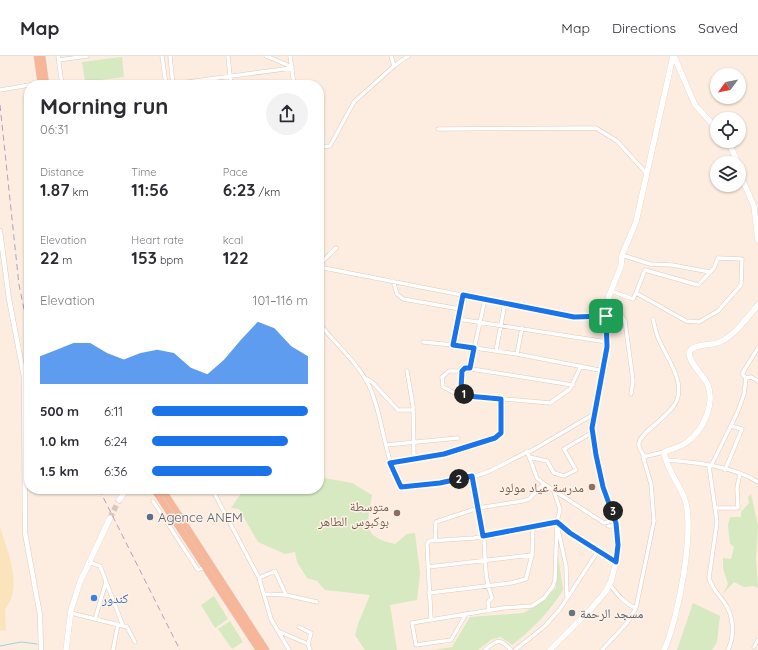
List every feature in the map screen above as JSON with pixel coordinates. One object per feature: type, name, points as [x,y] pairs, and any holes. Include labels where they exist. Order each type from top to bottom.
[{"type":"highway","points":[[37,56],[42,80]]},
{"type":"highway","points":[[42,56],[43,80]]},
{"type":"highway","points":[[157,494],[259,650]]},
{"type":"highway","points":[[165,494],[266,650]]},
{"type":"main road","points":[[673,56],[695,104],[710,122]]},
{"type":"main road","points":[[550,650],[595,605],[610,585],[616,562],[618,545],[616,526],[603,487],[596,455],[593,432],[594,414],[604,371],[607,342],[607,305],[621,266],[622,255],[636,222],[673,56]]},
{"type":"main road","points":[[746,188],[754,206],[758,240]]},
{"type":"main road","points":[[664,650],[680,599],[689,527],[684,496],[666,460],[664,452],[685,444],[693,437],[703,423],[709,405],[708,385],[690,359],[690,351],[693,348],[714,344],[728,337],[758,305]]},
{"type":"main road","points":[[163,494],[176,510]]},
{"type":"main road","points":[[66,650],[71,613],[80,582],[88,562],[110,518]]},
{"type":"street","points":[[61,80],[59,58],[87,56]]},
{"type":"street","points":[[162,56],[165,80]]},
{"type":"street","points":[[170,56],[172,80]]},
{"type":"street","points":[[228,56],[230,80]]},
{"type":"street","points":[[266,56],[292,68]]},
{"type":"street","points":[[290,56],[293,80]]},
{"type":"street","points":[[391,56],[394,66]]},
{"type":"street","points":[[324,147],[330,146],[354,102],[394,66],[408,56]]},
{"type":"street","points":[[209,80],[292,68]]},
{"type":"street","points":[[0,90],[24,87]]},
{"type":"street","points":[[438,129],[596,128],[617,141],[647,174]]},
{"type":"street","points":[[0,231],[9,299],[24,377]]},
{"type":"street","points":[[324,261],[336,248]]},
{"type":"street","points":[[622,255],[650,264],[672,265],[710,272]]},
{"type":"street","points":[[611,291],[633,298],[645,270],[698,285],[714,268],[718,258],[742,259],[741,285],[718,310],[699,322],[686,321],[636,293]]},
{"type":"street","points":[[324,267],[574,317],[606,316]]},
{"type":"street","points":[[393,281],[397,294],[403,299],[460,309]]},
{"type":"street","points":[[453,345],[463,295]]},
{"type":"street","points":[[470,368],[484,299]]},
{"type":"street","points":[[496,351],[505,303]]},
{"type":"street","points":[[607,305],[620,313],[625,321],[632,381],[631,394]]},
{"type":"street","points":[[458,319],[500,324],[607,342]]},
{"type":"street","points":[[602,650],[630,619],[636,608],[654,521],[651,484],[643,457],[645,457],[639,447],[640,441],[674,406],[679,391],[678,382],[658,338],[652,319]]},
{"type":"street","points":[[517,354],[522,328]]},
{"type":"street","points":[[324,329],[366,379],[379,412],[390,463],[401,487],[440,483],[472,476],[498,467],[518,458],[527,451],[531,451],[594,414]]},
{"type":"street","points":[[423,342],[517,354],[604,371]]},
{"type":"street","points":[[728,650],[733,636],[731,617],[709,578],[716,534],[716,508],[712,492],[710,466],[741,405],[746,378],[743,375],[758,348]]},
{"type":"street","points":[[573,385],[470,368],[465,368],[462,371],[449,371],[442,377],[443,387],[472,396],[550,403],[567,392],[573,385],[581,366]]},
{"type":"street","points":[[407,371],[413,410],[414,458]]},
{"type":"street","points":[[461,392],[462,371]]},
{"type":"street","points":[[746,378],[751,377],[758,381]]},
{"type":"street","points":[[366,379],[372,382],[398,410],[413,410]]},
{"type":"street","points":[[390,463],[444,454],[495,438],[502,430],[501,399]]},
{"type":"street","points":[[725,470],[742,429],[731,426]]},
{"type":"street","points":[[530,457],[547,461],[554,473],[564,476],[576,470],[564,449],[593,432]]},
{"type":"street","points":[[386,445],[458,438]]},
{"type":"street","points":[[527,451],[537,478],[544,484],[604,523],[615,520]]},
{"type":"street","points":[[645,457],[664,452]]},
{"type":"street","points":[[666,460],[710,466],[740,473],[758,482]]},
{"type":"street","points":[[716,508],[738,508],[736,488],[740,473]]},
{"type":"street","points":[[472,476],[483,536],[487,586],[492,598],[488,602],[489,610]]},
{"type":"street","points":[[435,541],[436,522],[478,508],[529,499],[544,484]]},
{"type":"street","points":[[466,614],[451,640],[416,645],[412,623],[489,610],[532,606],[544,598],[553,586],[557,522],[560,504],[552,489]]},
{"type":"street","points":[[25,494],[25,533],[40,615],[41,650]]},
{"type":"street","points":[[215,494],[259,578],[271,619],[289,650]]},
{"type":"street","points":[[153,501],[198,570],[205,567]]},
{"type":"street","points":[[557,522],[566,566],[567,599]]},
{"type":"street","points":[[431,619],[427,544],[431,541],[483,536],[557,522],[570,533],[616,562]]},
{"type":"street","points":[[429,593],[487,586],[526,579],[532,555],[533,526]]},
{"type":"street","points":[[608,526],[616,526]]},
{"type":"street","points":[[515,650],[545,626],[567,599],[598,551]]},
{"type":"street","points":[[428,567],[532,555]]},
{"type":"street","points":[[88,562],[100,566],[123,626]]},
{"type":"street","points":[[259,578],[275,570],[286,595]]},
{"type":"street","points":[[95,619],[106,582]]},
{"type":"street","points":[[610,585],[630,606],[636,608]]},
{"type":"street","points":[[264,594],[286,595],[317,602]]},
{"type":"street","points":[[71,613],[127,627],[135,642]]},
{"type":"street","points":[[114,650],[118,624]]},
{"type":"street","points":[[299,627],[311,633],[308,644],[310,650]]},
{"type":"street","points":[[277,631],[308,644]]},
{"type":"street","points":[[484,650],[500,640],[511,650]]},
{"type":"street","points":[[754,648],[758,640]]},
{"type":"green space","points":[[122,57],[124,77],[101,80],[85,80],[82,62]]},
{"type":"green space","points":[[324,478],[352,483],[372,495],[368,521],[371,533],[384,541],[395,544],[407,534],[415,533],[420,573],[417,600],[390,605],[397,650],[365,650],[355,635],[370,595],[325,590],[317,581],[307,578],[297,562],[295,552],[285,554],[258,542],[239,509],[231,508],[241,494],[324,494]]},
{"type":"green space","points":[[751,494],[758,526],[756,559],[758,588],[753,586],[744,587],[734,582],[723,594],[728,584],[723,568],[723,558],[731,559],[734,547],[730,544],[728,525],[730,517],[741,517],[741,512],[749,503],[748,497]]},
{"type":"green space","points":[[557,548],[563,590],[546,613],[533,627],[512,645],[501,637],[492,639],[478,650],[434,650],[452,647],[470,617],[523,613],[534,607],[556,588]]},
{"type":"green space","points":[[214,596],[228,619],[215,628],[201,605]]},
{"type":"green space","points":[[693,603],[720,616],[717,642],[712,650],[677,650]]},
{"type":"green space","points":[[230,621],[243,642],[232,649],[218,629]]},
{"type":"sand","points":[[0,527],[10,558],[14,580],[11,600],[5,609],[6,631],[0,630]]},
{"type":"waterway","points":[[0,646],[21,642],[37,644]]},
{"type":"tunnel","points":[[110,518],[119,500]]},
{"type":"railway","points":[[0,105],[19,285],[24,309]]},
{"type":"railway","points":[[102,494],[180,650]]},
{"type":"place","name":"مدرسة عياد مولود","points":[[592,487]]},
{"type":"place","name":"متوسطة بوكبوس الطاهر","points":[[397,513]]},
{"type":"place","name":"Agence ANEM","points":[[150,517]]},
{"type":"place","name":"كندور","points":[[94,598]]},
{"type":"place","name":"مسجد الرحمة","points":[[572,613]]},
{"type":"route","points":[[463,295],[536,308],[574,317],[606,316],[607,347],[605,365],[592,428],[598,468],[616,523],[618,545],[616,562],[570,533],[557,522],[483,536],[472,476],[440,483],[401,487],[390,463],[444,454],[495,438],[501,433],[502,430],[501,399],[467,396],[461,389],[462,371],[465,368],[470,368],[474,348],[453,345],[463,295]]}]
